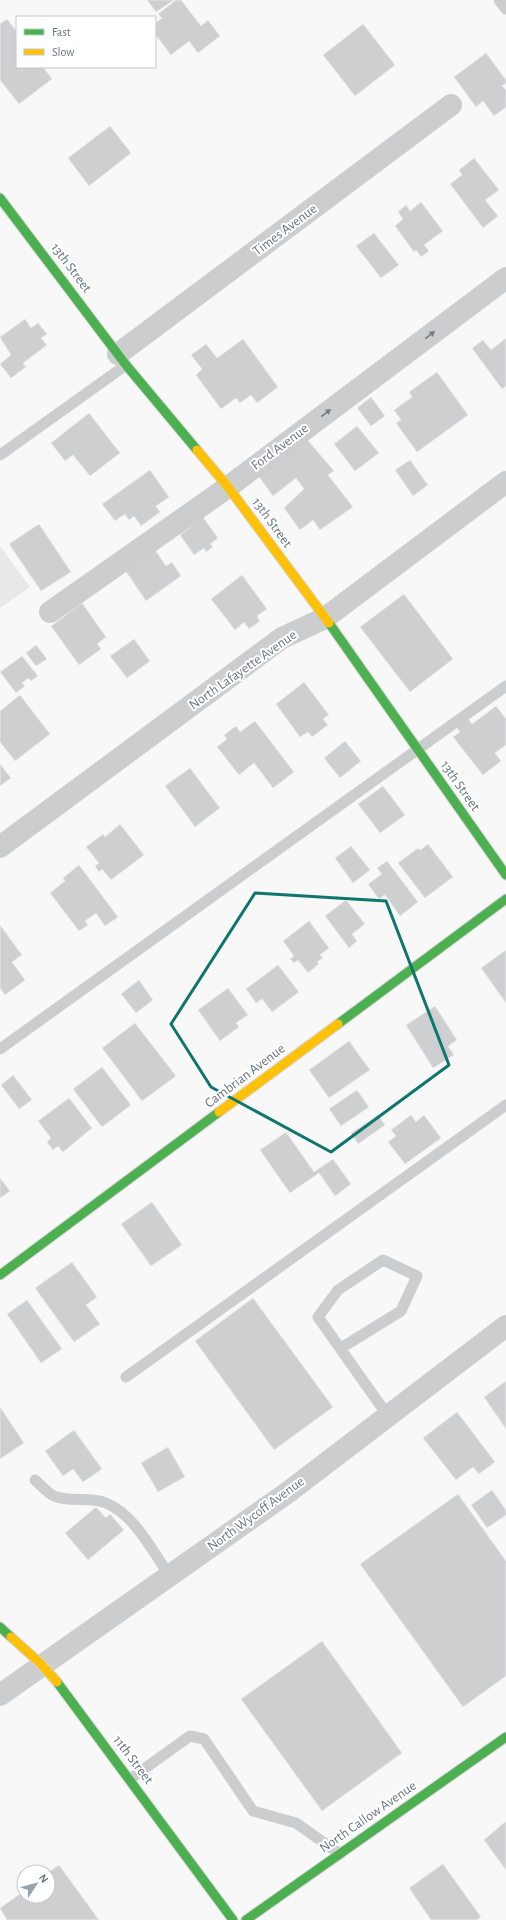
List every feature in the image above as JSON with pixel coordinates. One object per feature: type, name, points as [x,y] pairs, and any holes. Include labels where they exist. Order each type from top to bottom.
[{"type":"street","name":"Times Avenue","points":[[122,360],[451,104]]},
{"type":"street","name":"13th Street","points":[[0,198],[122,360],[228,487],[325,618],[506,875]]},
{"type":"street","name":"Ford Avenue","points":[[50,612],[228,487],[506,278]]},
{"type":"street","name":"North Lafayette Avenue","points":[[0,847],[282,638],[325,618],[506,482]]},
{"type":"street","name":"Cambrian Avenue","points":[[0,1275],[506,899]]},
{"type":"street","name":"North Wycoff Avenue","points":[[0,1695],[287,1493],[506,1326]]},
{"type":"street","name":"11th Street","points":[[0,1627],[40,1663],[56,1682],[130,1779],[233,1920]]},
{"type":"street","name":"North Callow Avenue","points":[[246,1920],[506,1737]]},
{"type":"lane","points":[[499,0],[506,9]]},
{"type":"lane","points":[[0,454],[122,360]]},
{"type":"lane","points":[[0,1049],[506,686]]},
{"type":"lane","points":[[126,1377],[506,1105]]},
{"type":"lane","points":[[341,1348],[402,1312],[417,1276],[383,1260],[338,1290],[318,1317],[388,1416]]},
{"type":"lane","points":[[35,1480],[53,1495],[67,1499],[104,1502],[120,1511],[134,1524],[170,1576]]},
{"type":"lane","points":[[130,1779],[190,1736],[204,1739],[253,1811],[296,1823],[340,1854]]},
{"type":"highlighted area","points":[[255,893],[386,901],[449,1065],[331,1152],[211,1087],[171,1024]]},
{"type":"shaded area","points":[[0,546],[30,587],[0,608]]},
{"type":"building","points":[[147,0],[174,0],[156,12]]},
{"type":"building","points":[[176,0],[181,0],[201,26],[208,20],[220,36],[198,53],[189,41],[171,55],[156,35],[156,22],[162,18],[158,14]]},
{"type":"building","points":[[7,19],[16,31],[16,68],[44,68],[52,79],[19,104],[0,80],[0,24]]},
{"type":"building","points":[[363,24],[395,65],[355,96],[323,55]]},
{"type":"building","points":[[486,53],[506,80],[506,83],[502,86],[506,90],[506,107],[494,116],[483,101],[476,107],[454,77]]},
{"type":"building","points":[[110,126],[131,153],[89,186],[68,158]]},
{"type":"building","points":[[474,158],[499,190],[485,200],[498,216],[483,228],[450,184],[462,175],[459,170]]},
{"type":"building","points":[[421,202],[443,231],[424,245],[429,251],[421,257],[416,250],[414,252],[395,226],[403,219],[398,212],[406,205],[410,211]]},
{"type":"building","points":[[374,233],[399,265],[381,278],[356,246]]},
{"type":"building","points":[[25,319],[31,328],[38,323],[47,334],[41,338],[47,345],[23,363],[26,367],[11,378],[0,364],[11,355],[0,337]]},
{"type":"building","points":[[506,338],[506,386],[502,389],[472,348],[483,340],[491,350]]},
{"type":"building","points":[[243,339],[278,387],[257,403],[251,395],[240,403],[236,398],[221,409],[196,375],[202,369],[191,355],[206,344],[217,358]]},
{"type":"building","points":[[437,372],[468,415],[417,452],[396,423],[401,420],[394,410],[412,397],[409,392]]},
{"type":"building","points":[[371,397],[385,416],[371,426],[357,408]]},
{"type":"building","points":[[89,413],[120,453],[90,476],[73,455],[65,461],[51,443]]},
{"type":"building","points":[[357,426],[379,453],[355,471],[334,444]]},
{"type":"building","points":[[305,437],[334,471],[328,475],[353,507],[320,530],[313,520],[300,530],[284,508],[304,489],[296,478],[273,496],[257,474]]},
{"type":"building","points":[[410,460],[428,485],[413,496],[395,470]]},
{"type":"building","points":[[150,470],[169,497],[156,506],[160,512],[141,526],[134,516],[129,520],[125,514],[115,521],[102,504]]},
{"type":"building","points":[[203,517],[218,538],[210,544],[213,547],[206,552],[204,548],[194,555],[180,535]]},
{"type":"building","points":[[39,524],[71,572],[41,591],[9,544]]},
{"type":"building","points":[[155,550],[166,566],[172,562],[181,576],[146,601],[125,570]]},
{"type":"building","points":[[242,575],[267,609],[257,616],[260,621],[249,629],[244,622],[235,630],[211,599]]},
{"type":"building","points":[[404,594],[453,659],[410,692],[360,627]]},
{"type":"building","points":[[82,603],[106,637],[97,644],[101,649],[79,665],[51,626]]},
{"type":"building","points":[[134,639],[150,661],[127,678],[110,656]]},
{"type":"building","points":[[36,645],[47,659],[36,666],[26,653]]},
{"type":"building","points":[[22,656],[38,676],[31,681],[28,678],[22,683],[25,686],[16,693],[0,672]]},
{"type":"building","points":[[304,682],[329,715],[323,719],[328,725],[312,737],[308,732],[300,737],[276,704]]},
{"type":"building","points":[[20,695],[50,734],[15,761],[0,742],[0,711]]},
{"type":"building","points":[[496,706],[506,719],[506,745],[495,753],[501,761],[483,775],[453,737],[460,732],[456,726],[467,717],[472,724]]},
{"type":"building","points":[[255,721],[294,772],[273,788],[254,763],[239,775],[217,747],[227,739],[224,735],[236,726],[240,732]]},
{"type":"building","points":[[345,741],[361,761],[340,778],[324,758]]},
{"type":"building","points":[[0,764],[11,778],[0,786]]},
{"type":"building","points":[[190,768],[220,808],[195,827],[165,786]]},
{"type":"building","points":[[383,786],[405,815],[380,833],[358,804]]},
{"type":"building","points":[[120,824],[144,855],[111,880],[102,869],[99,872],[95,866],[99,863],[86,847],[103,834],[105,837]]},
{"type":"building","points":[[428,844],[453,877],[425,898],[398,863],[418,848],[420,850]]},
{"type":"building","points":[[351,846],[370,870],[353,883],[335,858]]},
{"type":"building","points":[[387,861],[418,902],[400,916],[385,895],[379,899],[368,884],[382,874],[377,868]]},
{"type":"building","points":[[79,865],[118,917],[105,926],[96,913],[85,921],[88,925],[79,931],[50,893],[65,881],[63,878]]},
{"type":"building","points":[[346,900],[365,924],[352,934],[357,941],[349,948],[325,916]]},
{"type":"building","points":[[309,921],[329,948],[320,955],[323,958],[317,962],[319,964],[308,973],[298,960],[294,963],[290,959],[294,956],[283,941]]},
{"type":"building","points":[[0,925],[22,955],[12,962],[25,980],[5,995],[0,988]]},
{"type":"building","points":[[506,950],[506,1003],[481,968]]},
{"type":"building","points":[[278,965],[299,992],[272,1012],[262,999],[256,1003],[246,989]]},
{"type":"building","points":[[139,980],[153,1000],[136,1013],[121,994]]},
{"type":"building","points":[[228,988],[248,1015],[236,1023],[239,1027],[220,1041],[198,1010]]},
{"type":"building","points":[[435,1006],[457,1040],[448,1046],[454,1055],[433,1068],[406,1025]]},
{"type":"building","points":[[135,1023],[176,1076],[142,1101],[102,1048]]},
{"type":"building","points":[[349,1041],[370,1070],[329,1098],[309,1070]]},
{"type":"building","points":[[102,1067],[131,1105],[102,1127],[73,1089]]},
{"type":"building","points":[[13,1075],[32,1100],[19,1109],[1,1085]]},
{"type":"building","points":[[357,1090],[369,1107],[341,1126],[329,1109]]},
{"type":"building","points":[[69,1098],[92,1128],[63,1152],[58,1146],[53,1150],[47,1142],[51,1138],[38,1121]]},
{"type":"building","points":[[378,1115],[385,1125],[358,1144],[351,1133]]},
{"type":"building","points":[[411,1115],[416,1122],[424,1115],[441,1138],[405,1164],[388,1142],[396,1136],[391,1130]]},
{"type":"building","points":[[286,1132],[314,1172],[333,1159],[351,1184],[335,1196],[319,1173],[290,1193],[260,1150]]},
{"type":"building","points":[[0,1178],[10,1191],[0,1198]]},
{"type":"building","points":[[152,1202],[182,1245],[151,1266],[121,1224]]},
{"type":"building","points":[[72,1262],[97,1297],[86,1305],[100,1324],[74,1342],[35,1288]]},
{"type":"building","points":[[253,1298],[333,1407],[274,1450],[195,1341]]},
{"type":"building","points":[[27,1300],[62,1349],[41,1363],[7,1314]]},
{"type":"building","points":[[506,1381],[506,1429],[484,1397]]},
{"type":"building","points":[[0,1407],[24,1443],[0,1459]]},
{"type":"building","points":[[457,1412],[495,1462],[479,1474],[473,1467],[456,1480],[423,1438]]},
{"type":"building","points":[[74,1430],[102,1469],[83,1482],[73,1469],[63,1476],[45,1451]]},
{"type":"building","points":[[168,1447],[185,1477],[158,1492],[141,1463]]},
{"type":"building","points":[[492,1490],[506,1510],[506,1515],[487,1528],[471,1505]]},
{"type":"building","points":[[458,1494],[506,1561],[506,1676],[463,1707],[360,1564]]},
{"type":"building","points":[[96,1507],[106,1518],[110,1514],[124,1530],[88,1560],[65,1533]]},
{"type":"building","points":[[322,1641],[402,1753],[322,1811],[241,1699]]},
{"type":"building","points":[[505,1822],[506,1823],[506,1870],[484,1840]]},
{"type":"building","points":[[443,1864],[481,1917],[477,1920],[431,1920],[409,1888]]},
{"type":"building","points":[[59,1865],[99,1920],[7,1920],[0,1908],[16,1897],[16,1904],[56,1904],[56,1867]]},
{"type":"traffic: fast","points":[[0,198],[126,365],[197,450]]},
{"type":"traffic: fast","points":[[329,623],[506,875]]},
{"type":"traffic: fast","points":[[338,1024],[506,899]]},
{"type":"traffic: fast","points":[[0,1275],[219,1112]]},
{"type":"traffic: fast","points":[[0,1627],[11,1637]]},
{"type":"traffic: fast","points":[[57,1682],[233,1920]]},
{"type":"traffic: fast","points":[[246,1920],[506,1737]]},
{"type":"traffic: slow","points":[[197,450],[228,487],[329,623]]},
{"type":"traffic: slow","points":[[219,1112],[338,1024]]},
{"type":"traffic: slow","points":[[11,1637],[40,1663],[57,1682]]}]
